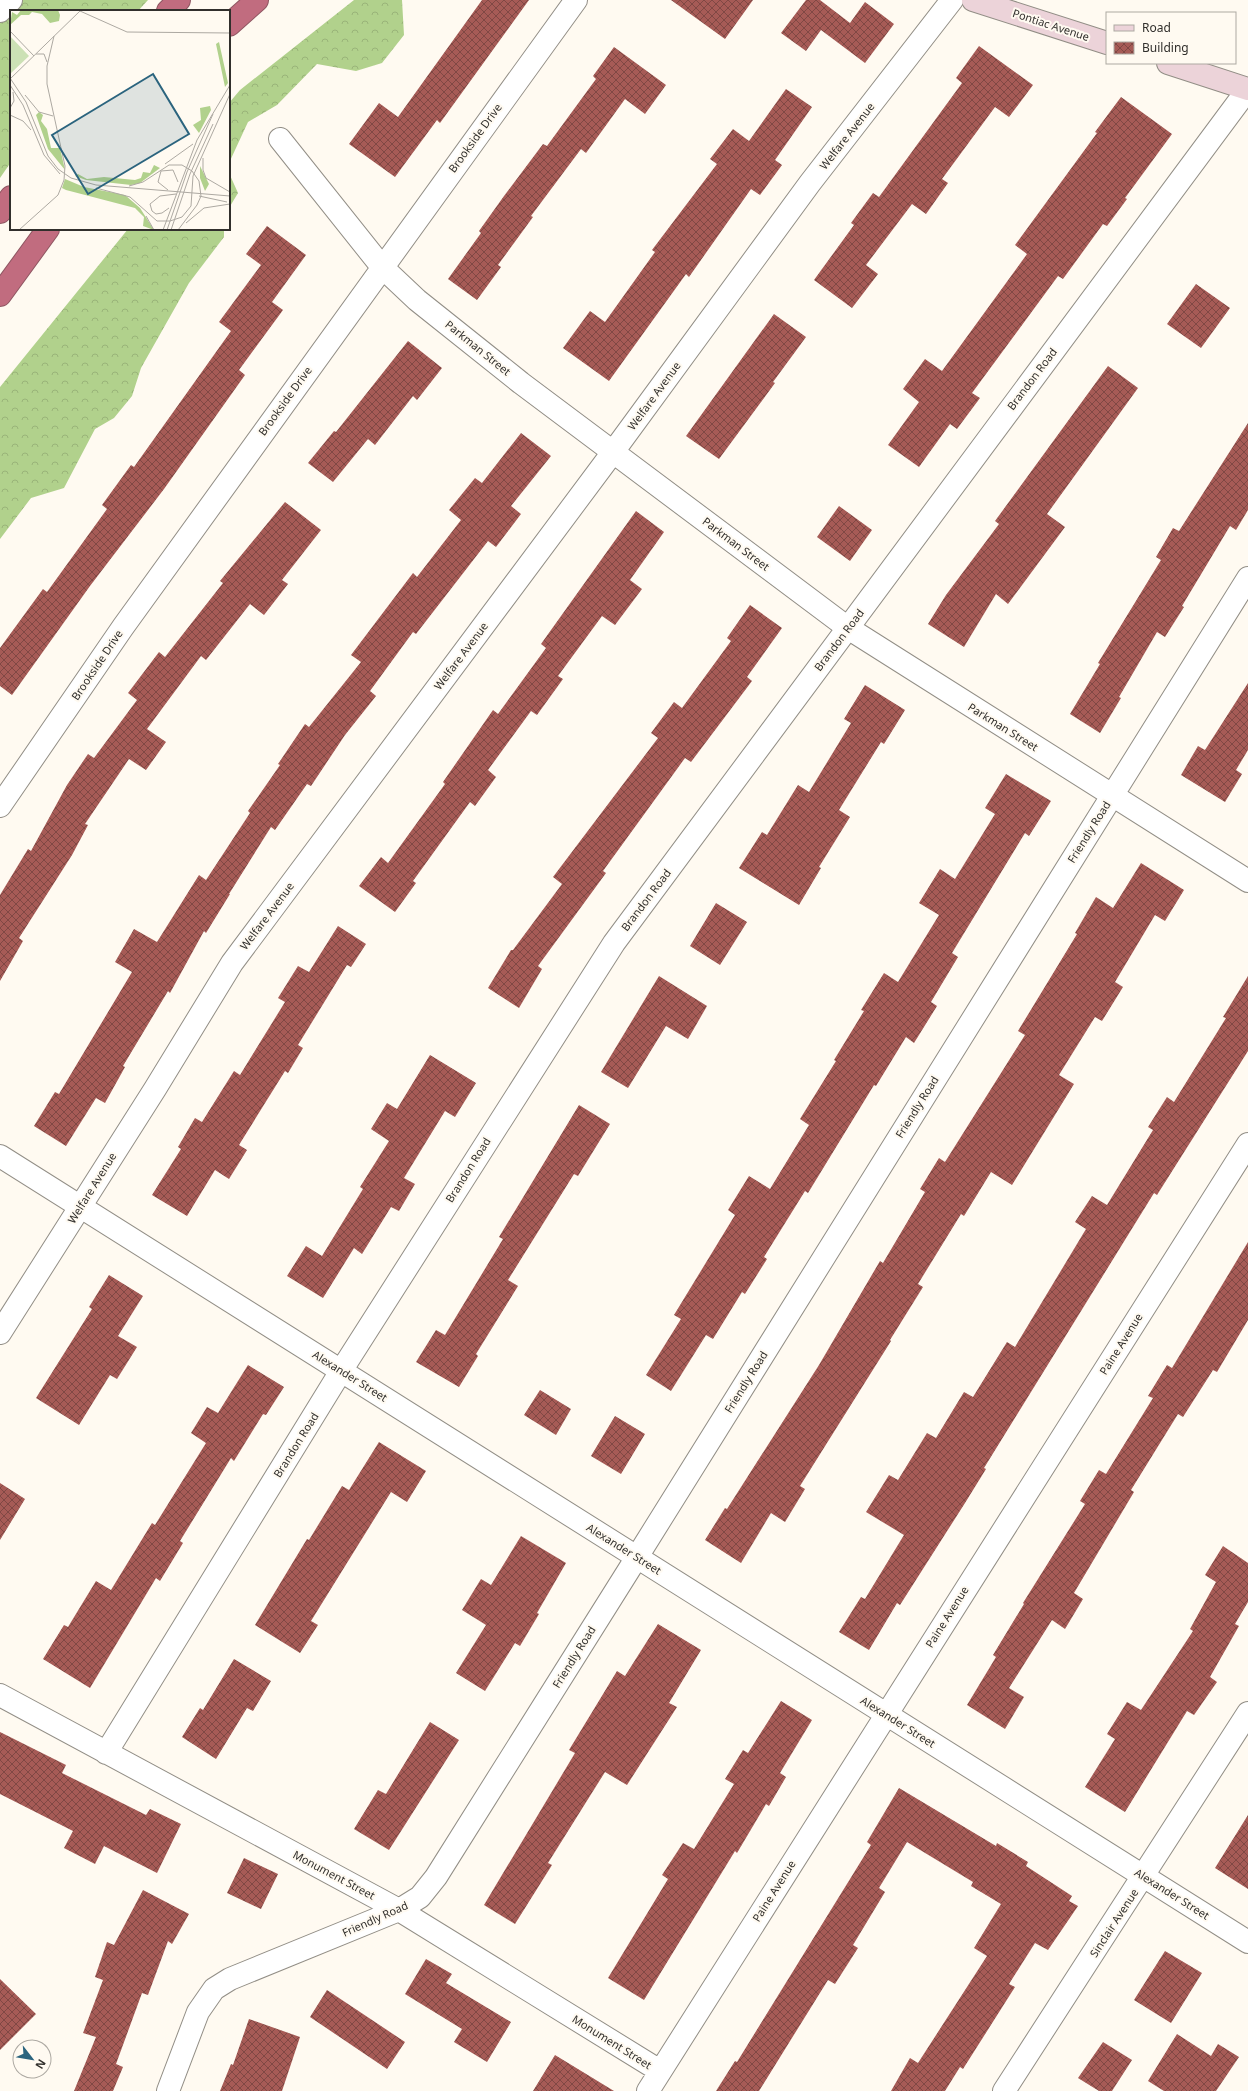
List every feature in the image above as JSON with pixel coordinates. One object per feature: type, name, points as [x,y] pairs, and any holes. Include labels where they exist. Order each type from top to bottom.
[{"type":"highway","points":[[169,10],[179,0]]},
{"type":"highway","points":[[230,24],[257,0]]},
{"type":"highway","points":[[0,205],[10,194]]},
{"type":"highway","points":[[0,212],[10,198]]},
{"type":"highway","points":[[0,295],[47,230]]},
{"type":"main road","name":"Pontiac Avenue","points":[[973,0],[1106,43]]},
{"type":"main road","points":[[1171,64],[1248,89]]},
{"type":"street","points":[[0,11],[11,0]]},
{"type":"street","name":"Brookside Drive","points":[[0,806],[123,627],[576,0]]},
{"type":"street","name":"Welfare Avenue","points":[[0,1333],[232,963],[613,452],[810,183],[952,0]]},
{"type":"street","name":"Brandon Road","points":[[106,1752],[341,1371],[614,942],[1248,89]]},
{"type":"street","name":"Parkman Street","points":[[280,139],[382,267],[417,300],[520,383],[848,628],[1111,796],[1248,881]]},
{"type":"street","name":"Friendly Road","points":[[168,2091],[198,2012],[214,1990],[230,1979],[399,1910],[420,1897],[436,1877],[1248,578]]},
{"type":"street","name":"Paine Avenue","points":[[648,2091],[1248,1144]]},
{"type":"street","name":"Alexander Street","points":[[0,1156],[1248,1942]]},
{"type":"street","name":"Monument Street","points":[[0,1695],[399,1910],[660,2071]]},
{"type":"street","name":"Sinclair Avenue","points":[[1004,2091],[1144,1877],[1248,1713]]},
{"type":"green space","points":[[13,0],[148,0],[139,10],[10,10],[10,163],[0,178],[0,13]]},
{"type":"green space","points":[[354,0],[402,0],[404,35],[382,63],[356,71],[317,64],[277,105],[248,122],[230,161],[230,102],[240,90]]},
{"type":"green space","points":[[230,175],[238,193],[230,206]]},
{"type":"green space","points":[[127,230],[224,230],[224,237],[189,283],[141,368],[132,396],[114,418],[95,429],[64,488],[31,498],[0,539],[0,387]]},
{"type":"building","points":[[482,0],[529,0],[440,123],[437,120],[395,177],[349,144],[379,103],[398,117]]},
{"type":"building","points":[[671,0],[753,0],[725,39]]},
{"type":"building","points":[[806,0],[820,0],[850,23],[865,2],[894,24],[865,63],[821,30],[806,51],[781,33]]},
{"type":"building","points":[[979,46],[1033,85],[1009,117],[995,107],[942,179],[948,183],[926,214],[912,204],[866,265],[878,274],[852,308],[814,280],[854,225],[851,223],[873,193],[879,197],[962,83],[956,78]]},
{"type":"building","points":[[614,47],[666,85],[645,114],[625,99],[586,153],[581,149],[531,216],[533,217],[498,265],[501,267],[477,300],[448,279],[481,233],[479,231],[504,196],[543,144],[547,146],[596,79],[593,76]]},
{"type":"building","points":[[786,89],[812,107],[775,160],[782,165],[760,195],[751,189],[689,277],[686,274],[609,381],[563,348],[590,311],[605,322],[655,252],[652,250],[717,164],[710,159],[733,129],[749,141]]},
{"type":"building","points":[[1121,97],[1172,134],[1125,198],[1127,199],[1107,226],[1103,224],[1063,279],[1058,276],[972,393],[980,398],[957,429],[950,424],[919,467],[888,445],[919,402],[903,389],[925,359],[942,371],[1027,254],[1015,245],[1097,133],[1095,132]]},
{"type":"building","points":[[267,226],[306,255],[272,302],[283,310],[239,370],[245,375],[164,489],[90,586],[12,695],[0,686],[0,648],[43,589],[47,592],[107,509],[102,505],[131,465],[134,467],[231,331],[219,322],[261,265],[246,254]]},
{"type":"building","points":[[1196,284],[1230,308],[1201,348],[1167,324]]},
{"type":"building","points":[[774,314],[806,337],[773,382],[775,383],[719,459],[686,436]]},
{"type":"building","points":[[408,341],[442,368],[417,400],[413,396],[375,445],[368,439],[333,482],[308,463],[334,431],[336,432]]},
{"type":"building","points":[[1108,366],[1138,388],[1047,514],[1065,527],[1008,604],[996,594],[964,647],[928,624],[946,595],[999,524],[995,521]]},
{"type":"building","points":[[1248,423],[1248,510],[1236,530],[1230,526],[1182,606],[1184,607],[1165,637],[1157,632],[1100,733],[1070,714],[1100,664],[1098,663],[1161,560],[1156,557],[1173,528],[1179,531]]},
{"type":"building","points":[[521,433],[551,456],[511,506],[521,514],[496,547],[488,541],[416,634],[413,632],[370,691],[376,696],[345,735],[311,786],[307,784],[275,830],[271,827],[206,933],[204,931],[170,993],[168,991],[123,1066],[125,1067],[105,1103],[96,1098],[66,1146],[34,1126],[55,1092],[59,1094],[132,972],[115,962],[134,929],[157,942],[199,875],[206,880],[250,813],[248,811],[280,765],[278,764],[305,724],[309,727],[361,662],[351,655],[413,573],[417,577],[461,520],[449,510],[475,478],[482,483]]},
{"type":"building","points":[[285,502],[321,530],[282,580],[288,584],[264,615],[250,604],[206,660],[201,656],[147,729],[166,742],[146,770],[129,759],[85,824],[88,825],[72,855],[19,938],[23,941],[0,981],[0,895],[28,849],[31,851],[67,785],[88,754],[94,758],[137,700],[128,693],[159,652],[165,657],[223,583],[220,581]]},
{"type":"building","points":[[839,506],[872,530],[850,561],[817,537]]},
{"type":"building","points":[[636,511],[664,532],[630,580],[642,589],[615,625],[602,616],[558,676],[563,679],[537,715],[531,711],[488,770],[496,777],[475,806],[470,802],[413,881],[416,883],[395,912],[359,886],[381,857],[388,863],[445,784],[443,782],[493,710],[498,714],[546,648],[541,644]]},
{"type":"building","points":[[750,605],[782,628],[747,677],[752,681],[691,762],[685,758],[603,871],[606,873],[538,966],[542,969],[519,1008],[488,988],[511,950],[513,950],[562,884],[553,877],[658,738],[651,733],[674,702],[682,708],[731,641],[727,638]]},
{"type":"building","points":[[1248,683],[1248,750],[1236,770],[1242,774],[1225,802],[1181,775],[1198,746],[1205,750]]},
{"type":"building","points":[[865,685],[905,710],[884,744],[881,742],[839,810],[850,817],[819,867],[821,868],[799,905],[739,868],[762,832],[767,835],[798,785],[809,792],[851,723],[844,719]]},
{"type":"building","points":[[1006,774],[1051,801],[1029,836],[1025,833],[952,953],[958,957],[931,1002],[937,1006],[914,1043],[906,1037],[876,1086],[874,1085],[808,1193],[805,1191],[764,1257],[767,1259],[745,1294],[742,1292],[713,1339],[706,1335],[671,1391],[646,1375],[681,1319],[674,1315],[735,1215],[728,1210],[749,1176],[770,1189],[809,1125],[800,1119],[836,1061],[834,1060],[864,1011],[861,1010],[884,973],[898,982],[939,915],[919,903],[940,869],[955,879],[995,814],[985,808]]},
{"type":"building","points":[[1141,863],[1184,890],[1165,921],[1155,915],[1115,982],[1123,987],[1102,1021],[1095,1017],[1059,1075],[1074,1084],[1012,1185],[991,1172],[964,1216],[961,1214],[918,1284],[923,1287],[800,1486],[805,1489],[785,1522],[771,1513],[741,1563],[705,1540],[725,1508],[727,1509],[819,1365],[880,1261],[883,1263],[925,1192],[920,1189],[939,1158],[945,1162],[1025,1035],[1018,1031],[1077,934],[1075,933],[1096,897],[1113,908]]},
{"type":"building","points":[[716,903],[747,922],[720,965],[690,946]]},
{"type":"building","points":[[338,926],[366,944],[351,967],[347,965],[298,1045],[303,1048],[288,1073],[285,1071],[239,1145],[247,1150],[229,1179],[215,1170],[187,1216],[152,1195],[181,1149],[178,1147],[195,1118],[202,1122],[234,1071],[240,1075],[285,1002],[278,998],[298,966],[309,972]]},
{"type":"building","points":[[659,976],[707,1006],[688,1039],[666,1026],[628,1088],[601,1072]]},
{"type":"building","points":[[1248,976],[1248,1051],[1157,1195],[1154,1193],[984,1468],[986,1469],[965,1503],[900,1605],[897,1603],[869,1650],[839,1632],[861,1597],[865,1599],[904,1535],[866,1512],[889,1475],[898,1480],[927,1433],[936,1438],[964,1392],[973,1397],[1007,1342],[1015,1347],[1086,1229],[1075,1222],[1092,1196],[1107,1205],[1153,1130],[1148,1127],[1167,1097],[1174,1102],[1226,1018],[1223,1017]]},
{"type":"building","points":[[430,1055],[476,1083],[455,1117],[445,1111],[404,1178],[415,1184],[399,1211],[391,1207],[362,1254],[354,1248],[323,1298],[287,1276],[306,1246],[322,1256],[363,1189],[360,1187],[389,1141],[371,1129],[387,1103],[397,1109]]},
{"type":"building","points":[[579,1105],[610,1124],[578,1176],[574,1174],[508,1280],[518,1286],[476,1354],[478,1356],[459,1387],[416,1362],[436,1330],[445,1335],[503,1239],[499,1237]]},
{"type":"building","points":[[1248,1242],[1248,1320],[1217,1372],[1213,1370],[1183,1417],[1178,1414],[1131,1490],[1134,1492],[1074,1593],[1083,1599],[1065,1629],[1052,1620],[1009,1688],[1024,1697],[1005,1729],[967,1705],[996,1657],[993,1655],[1024,1604],[1023,1603],[1085,1504],[1080,1501],[1099,1470],[1106,1474],[1153,1398],[1148,1396],[1167,1365],[1172,1368]]},
{"type":"building","points":[[109,1275],[143,1296],[118,1336],[137,1347],[117,1379],[110,1375],[79,1425],[36,1398],[92,1309],[89,1307]]},
{"type":"building","points":[[248,1365],[284,1387],[266,1415],[263,1414],[234,1461],[231,1458],[180,1541],[183,1543],[160,1581],[156,1578],[90,1688],[43,1659],[64,1625],[68,1627],[96,1581],[111,1590],[152,1523],[155,1525],[206,1443],[191,1433],[207,1407],[218,1413]]},
{"type":"building","points":[[540,1390],[571,1409],[556,1435],[524,1415]]},
{"type":"building","points":[[615,1416],[645,1434],[621,1474],[591,1456]]},
{"type":"building","points":[[379,1442],[426,1471],[407,1502],[391,1492],[311,1621],[318,1625],[300,1653],[255,1625],[307,1539],[309,1540],[342,1486],[349,1490]]},
{"type":"building","points":[[0,1483],[25,1499],[0,1540]]},
{"type":"building","points":[[521,1536],[566,1563],[520,1646],[515,1643],[485,1691],[456,1673],[486,1625],[462,1610],[481,1579],[491,1585]]},
{"type":"building","points":[[1223,1546],[1248,1563],[1248,1602],[1235,1624],[1239,1626],[1210,1677],[1217,1682],[1194,1715],[1187,1711],[1125,1812],[1085,1787],[1115,1739],[1107,1734],[1127,1702],[1141,1710],[1193,1631],[1190,1629],[1216,1582],[1205,1575]]},
{"type":"building","points":[[658,1624],[701,1650],[669,1703],[677,1707],[627,1785],[605,1772],[548,1863],[552,1865],[515,1924],[484,1905],[575,1753],[569,1750],[617,1671],[625,1676]]},
{"type":"building","points":[[234,1659],[271,1681],[253,1711],[247,1708],[216,1759],[182,1737],[200,1708],[203,1710]]},
{"type":"building","points":[[781,1701],[812,1720],[780,1773],[786,1777],[769,1806],[766,1804],[737,1853],[735,1851],[644,2000],[608,1978],[668,1879],[662,1875],[683,1843],[694,1849],[734,1784],[725,1779],[743,1750],[748,1753]]},
{"type":"building","points":[[430,1722],[459,1740],[389,1850],[354,1829],[378,1790],[386,1794]]},
{"type":"building","points":[[0,1732],[66,1765],[62,1773],[146,1815],[150,1809],[181,1824],[157,1873],[104,1846],[95,1864],[64,1848],[73,1831],[0,1794]]},
{"type":"building","points":[[899,1788],[996,1846],[997,1843],[1028,1862],[1026,1866],[1072,1896],[1069,1901],[1078,1906],[1048,1950],[1035,1943],[1009,1984],[1015,1987],[963,2069],[960,2067],[945,2091],[891,2091],[910,2058],[918,2063],[987,1956],[974,1948],[1001,1904],[971,1886],[973,1882],[907,1842],[879,1888],[885,1892],[853,1945],[858,1948],[835,1984],[828,1980],[759,2091],[716,2091],[735,2061],[737,2062],[871,1845],[867,1842]]},
{"type":"building","points":[[1248,1815],[1248,1889],[1215,1868]]},
{"type":"building","points":[[244,1858],[278,1874],[261,1909],[227,1893]]},
{"type":"building","points":[[143,1890],[189,1914],[172,1944],[168,1941],[148,1995],[142,1993],[116,2064],[123,2067],[113,2091],[74,2091],[96,2037],[83,2033],[103,1980],[95,1977],[107,1942],[114,1945]]},
{"type":"building","points":[[1165,1951],[1202,1973],[1171,2023],[1134,2000]]},
{"type":"building","points":[[426,1959],[452,1974],[446,1983],[511,2022],[487,2062],[454,2042],[462,2029],[405,1994]]},
{"type":"building","points":[[0,1979],[36,2014],[0,2050]]},
{"type":"building","points":[[327,1990],[405,2042],[387,2069],[310,2017]]},
{"type":"building","points":[[249,2019],[300,2037],[282,2091],[220,2091],[231,2064],[233,2065]]},
{"type":"building","points":[[1177,2034],[1211,2056],[1218,2044],[1239,2057],[1216,2091],[1164,2091],[1148,2081]]},
{"type":"building","points":[[1103,2042],[1132,2060],[1112,2091],[1099,2091],[1078,2078]]},
{"type":"building","points":[[555,2055],[614,2091],[533,2091]]}]
